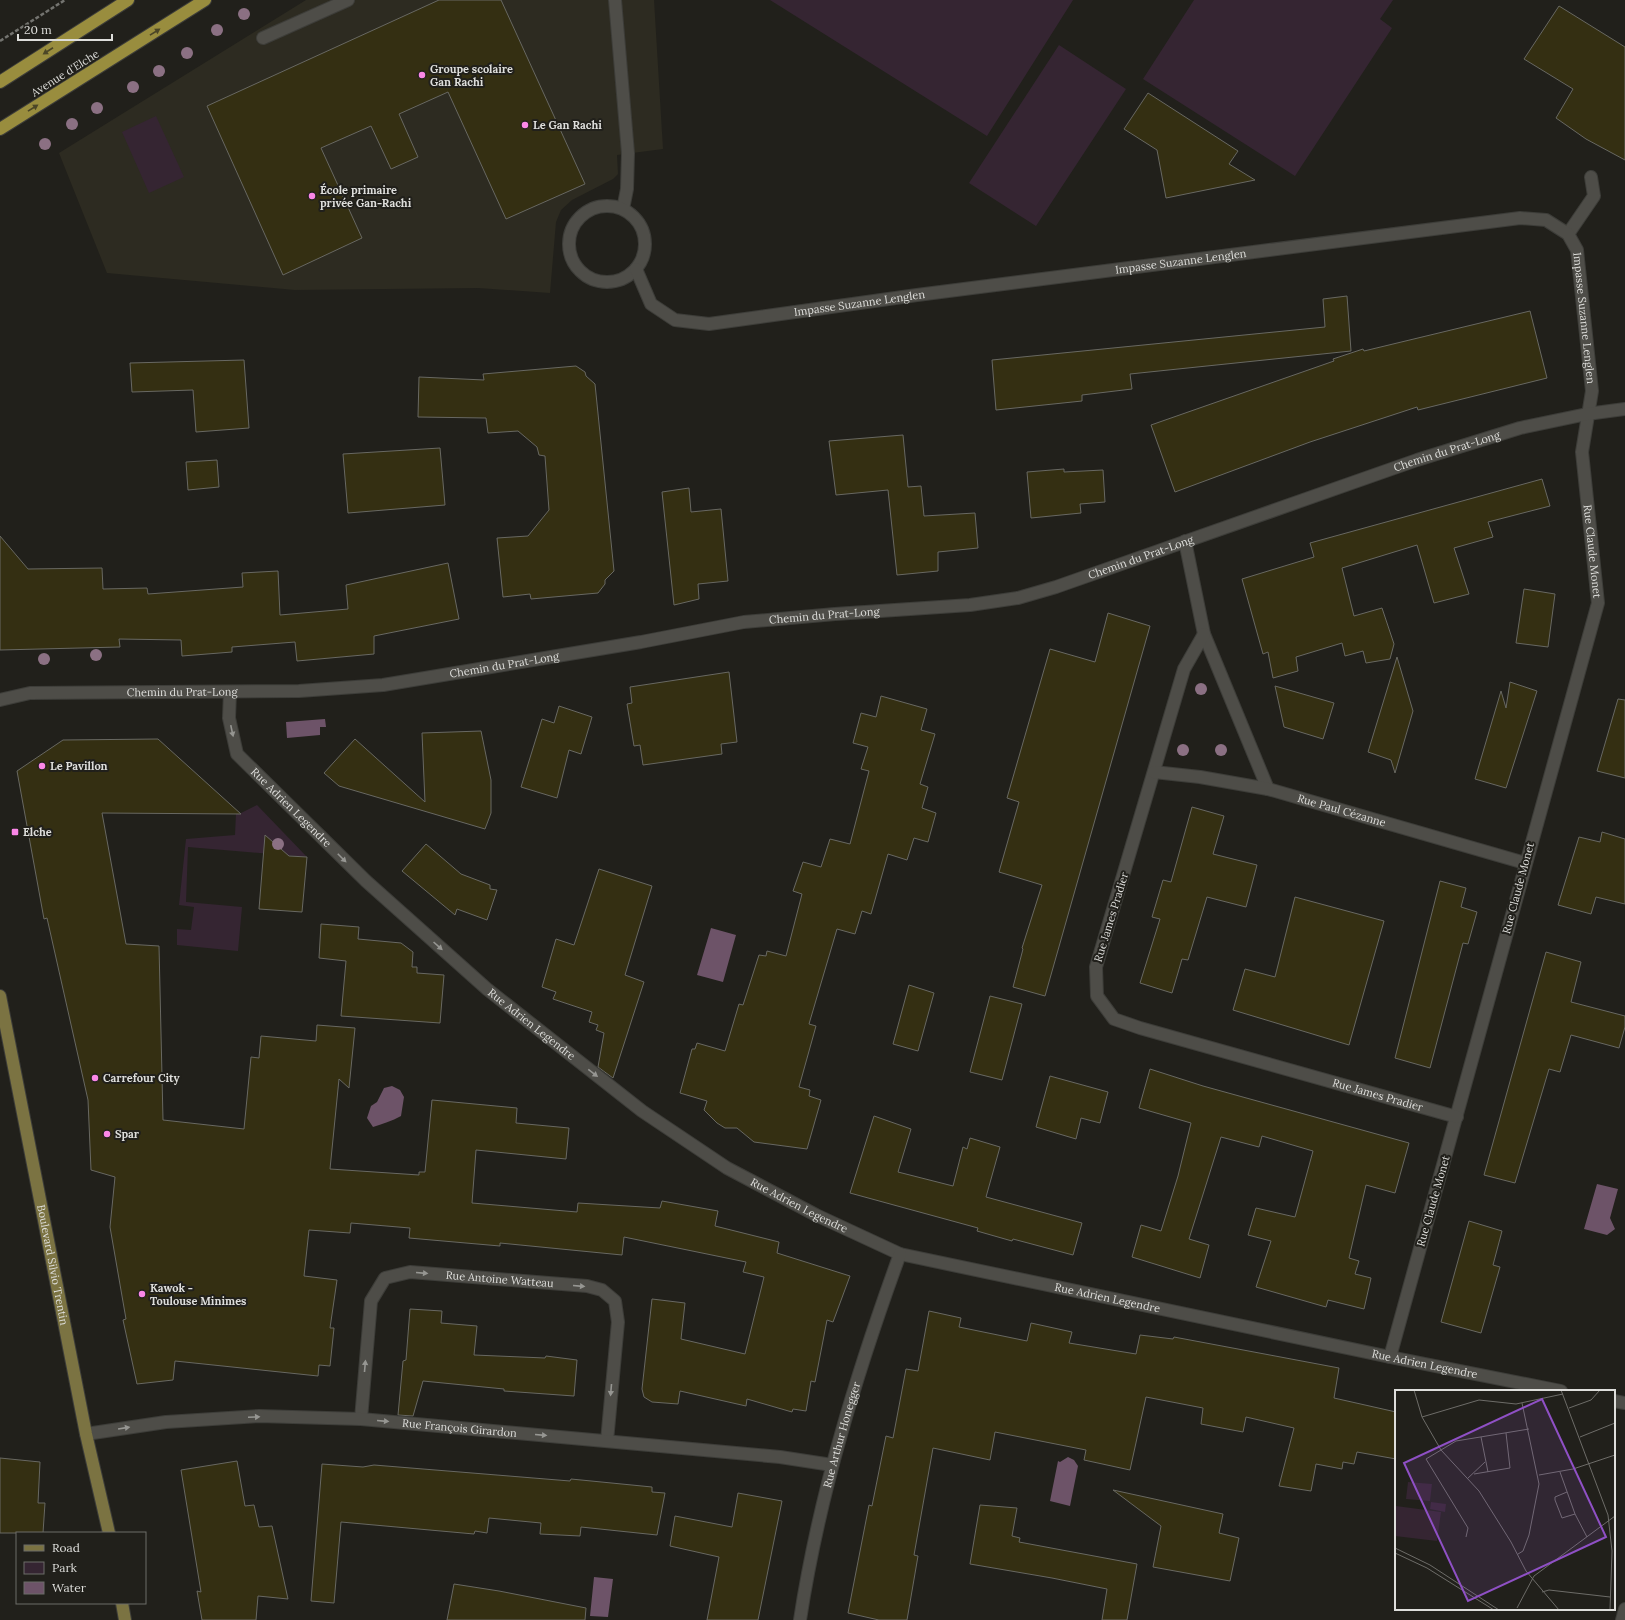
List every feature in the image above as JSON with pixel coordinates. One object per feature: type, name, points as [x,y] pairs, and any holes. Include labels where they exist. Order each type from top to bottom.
[{"type":"highway","points":[[0,82],[128,0]]},
{"type":"highway","name":"Avenue d'Elche","points":[[0,129],[205,0]]},
{"type":"main road","name":"Boulevard Silvio Trentin","points":[[0,996],[86,1434],[109,1532]]},
{"type":"main road","points":[[122,1604],[125,1620]]},
{"type":"street","points":[[263,38],[348,0]]},
{"type":"street","points":[[615,0],[628,154],[627,189],[623,209]]},
{"type":"street","points":[[1568,234],[1594,196],[1591,177]]},
{"type":"street","points":[[611,206],[623,209],[633,216],[640,225],[644,236],[645,248],[642,259],[636,269],[626,277],[614,282],[600,282],[589,278],[579,270],[572,259],[569,246],[570,233],[576,221],[585,212],[598,207],[611,206]]},
{"type":"street","name":"Impasse Suzanne Lenglen","points":[[636,269],[651,304],[676,320],[709,324],[918,295],[1520,218],[1546,220],[1568,234],[1577,250],[1592,391],[1587,414]]},
{"type":"street","name":"Chemin du Prat-Long","points":[[0,700],[30,693],[299,691],[383,684],[641,642],[744,622],[970,605],[1011,599],[1056,586],[1417,460],[1520,428],[1587,414],[1625,409]]},
{"type":"street","name":"Rue Claude Monet","points":[[1390,1357],[1525,863],[1598,603],[1582,452],[1587,414]]},
{"type":"street","points":[[1185,541],[1204,634],[1268,789]]},
{"type":"street","name":"Rue James Pradier","points":[[1204,634],[1184,669],[1096,967],[1097,996],[1114,1019],[1140,1028],[1456,1117]]},
{"type":"street","name":"Rue Adrien Legendre","points":[[230,692],[229,718],[237,754],[366,881],[487,989],[642,1111],[727,1168],[816,1215],[900,1254],[1390,1357],[1556,1390]]},
{"type":"street","name":"Rue Paul Cézanne","points":[[1154,772],[1200,777],[1268,789],[1525,863]]},
{"type":"street","name":"Rue Arthur Honegger","points":[[800,1620],[832,1466],[873,1328],[900,1254]]},
{"type":"street","name":"Rue Antoine Watteau","points":[[361,1419],[371,1301],[385,1278],[410,1272],[587,1286],[602,1290],[615,1301],[618,1322],[606,1441]]},
{"type":"street","points":[[1615,1401],[1625,1404]]},
{"type":"street","name":"Rue François Girardon","points":[[86,1434],[166,1422],[251,1417],[361,1419],[780,1457],[832,1466]]},
{"type":"street","points":[[1622,1620],[1625,1609]]},
{"type":"path","points":[[0,41],[65,0]]},
{"type":"shaded area","name":"Groupe scolaire Gan Rachi","points":[[306,0],[654,0],[663,149],[617,155],[618,174],[613,179],[572,200],[561,210],[556,222],[550,293],[478,288],[295,290],[107,273],[59,153]]},
{"type":"green space","points":[[770,0],[1073,0],[987,136]]},
{"type":"green space","points":[[1194,0],[1393,0],[1380,19],[1392,28],[1295,176],[1143,79]]},
{"type":"green space","points":[[1059,45],[1126,89],[1036,226],[969,183]]},
{"type":"green space","points":[[156,116],[184,177],[149,193],[122,132]]},
{"type":"green space","points":[[257,805],[307,857],[188,847],[186,902],[242,907],[238,951],[177,945],[177,929],[191,930],[194,907],[179,905],[186,839],[235,835],[236,813],[241,813]]},
{"type":"water","points":[[325,719],[326,727],[320,727],[320,735],[287,738],[286,722]]},
{"type":"water","points":[[711,928],[736,935],[723,982],[697,975]]},
{"type":"water","points":[[392,1086],[400,1090],[404,1097],[401,1116],[373,1127],[367,1118],[371,1106],[377,1102],[384,1088]]},
{"type":"water","points":[[1597,1184],[1618,1189],[1610,1218],[1615,1229],[1607,1235],[1584,1229]]},
{"type":"water","points":[[1068,1457],[1074,1460],[1078,1466],[1070,1506],[1050,1501],[1058,1461],[1060,1462]]},
{"type":"water","points":[[594,1577],[613,1579],[608,1617],[590,1616]]},
{"type":"building","points":[[439,0],[501,0],[585,184],[506,219],[448,92],[399,114],[418,157],[391,169],[371,126],[321,148],[362,238],[283,275],[207,106]]},
{"type":"building","points":[[1559,6],[1625,47],[1625,160],[1586,139],[1556,118],[1573,89],[1524,59]]},
{"type":"building","points":[[1148,93],[1238,151],[1229,164],[1255,180],[1166,198],[1157,150],[1124,129]]},
{"type":"building","points":[[1347,296],[1351,351],[1130,374],[1132,389],[1082,395],[1082,401],[996,410],[992,360],[1325,327],[1323,299]]},
{"type":"building","points":[[1530,311],[1547,378],[1418,410],[1417,407],[1310,442],[1175,492],[1151,425],[1334,361],[1333,359],[1363,349],[1364,351]]},
{"type":"building","points":[[244,360],[249,428],[196,432],[193,390],[132,392],[130,363]]},
{"type":"building","points":[[576,366],[585,372],[586,376],[595,384],[614,571],[605,580],[605,584],[598,593],[531,599],[530,594],[503,597],[497,538],[528,536],[549,510],[545,456],[539,455],[537,447],[518,431],[488,433],[486,418],[418,417],[419,377],[484,380],[483,374]]},
{"type":"building","points":[[903,435],[908,487],[921,486],[924,516],[975,513],[978,548],[938,552],[938,571],[897,575],[888,490],[836,495],[829,441]]},
{"type":"building","points":[[440,448],[445,505],[348,513],[343,454]]},
{"type":"building","points":[[217,460],[219,487],[188,490],[186,462]]},
{"type":"building","points":[[1064,469],[1064,472],[1103,470],[1105,502],[1080,504],[1081,513],[1031,518],[1027,472]]},
{"type":"building","points":[[1542,479],[1550,506],[1488,522],[1493,537],[1454,548],[1469,594],[1434,603],[1417,545],[1342,568],[1354,616],[1382,608],[1394,644],[1390,659],[1366,663],[1363,651],[1345,656],[1342,643],[1296,657],[1298,671],[1273,678],[1268,652],[1263,654],[1242,579],[1314,557],[1310,543]]},
{"type":"building","points":[[689,488],[691,512],[721,509],[728,581],[698,584],[699,599],[674,605],[662,492]]},
{"type":"building","points":[[0,536],[28,569],[102,568],[103,589],[147,588],[148,594],[243,587],[242,573],[278,571],[280,615],[348,609],[346,585],[448,563],[459,619],[374,636],[374,654],[297,661],[295,642],[232,647],[232,652],[182,656],[181,640],[119,639],[120,647],[0,650]]},
{"type":"building","points":[[1524,589],[1555,594],[1548,647],[1516,643]]},
{"type":"building","points":[[1108,613],[1150,626],[1045,996],[1013,987],[1022,948],[1042,885],[999,872],[1019,802],[1007,798],[1050,649],[1095,662]]},
{"type":"building","points":[[1397,657],[1413,711],[1395,773],[1391,760],[1368,752]]},
{"type":"building","points":[[729,672],[737,742],[721,744],[722,754],[643,765],[640,745],[634,746],[627,704],[632,703],[630,687]]},
{"type":"building","points":[[1510,682],[1537,691],[1506,788],[1475,779],[1501,691],[1506,708]]},
{"type":"building","points":[[1275,686],[1334,703],[1323,739],[1284,727]]},
{"type":"building","points":[[881,696],[927,709],[921,730],[935,734],[920,784],[928,787],[922,808],[936,813],[928,842],[914,838],[907,860],[888,854],[871,914],[862,911],[855,934],[837,929],[809,1024],[816,1026],[799,1087],[810,1090],[809,1096],[821,1100],[807,1149],[754,1142],[737,1128],[725,1128],[717,1123],[704,1110],[707,1101],[680,1093],[692,1049],[695,1049],[697,1043],[725,1051],[739,1004],[743,1005],[759,955],[766,956],[767,951],[786,956],[802,894],[793,891],[803,862],[821,867],[830,839],[850,844],[869,771],[861,769],[868,747],[853,743],[861,713],[876,717]]},
{"type":"building","points":[[1618,699],[1625,700],[1625,778],[1597,771]]},
{"type":"building","points":[[559,706],[592,717],[581,754],[569,750],[557,798],[521,787],[542,719],[554,723]]},
{"type":"building","points":[[481,731],[491,780],[491,813],[485,829],[339,786],[324,773],[355,739],[425,802],[422,733]]},
{"type":"building","points":[[158,739],[241,814],[102,813],[126,944],[159,946],[163,1120],[244,1129],[251,1057],[259,1058],[261,1036],[316,1041],[317,1025],[355,1028],[349,1088],[339,1079],[330,1169],[419,1175],[419,1172],[425,1172],[432,1100],[517,1108],[516,1123],[569,1128],[566,1159],[476,1150],[472,1203],[577,1212],[578,1203],[660,1208],[662,1201],[718,1211],[715,1226],[779,1242],[777,1253],[850,1276],[833,1322],[827,1320],[815,1382],[811,1381],[806,1411],[793,1409],[792,1412],[747,1399],[746,1406],[680,1391],[678,1404],[652,1402],[644,1397],[642,1389],[652,1299],[685,1303],[681,1339],[745,1354],[764,1277],[743,1272],[746,1262],[624,1237],[622,1255],[500,1243],[500,1246],[409,1238],[410,1228],[351,1223],[350,1233],[309,1230],[304,1276],[337,1280],[330,1328],[334,1328],[330,1366],[319,1365],[318,1376],[175,1361],[173,1380],[137,1384],[123,1320],[126,1319],[110,1227],[115,1177],[91,1170],[88,1100],[47,918],[44,919],[17,771],[63,740]]},
{"type":"building","points":[[1192,807],[1224,816],[1213,854],[1257,865],[1246,907],[1207,897],[1188,960],[1182,959],[1172,993],[1140,983],[1160,919],[1152,917],[1163,880],[1171,882]]},
{"type":"building","points":[[1602,832],[1625,839],[1625,904],[1596,897],[1591,914],[1558,905],[1579,837],[1600,842]]},
{"type":"building","points":[[265,835],[289,856],[307,857],[302,912],[259,909]]},
{"type":"building","points":[[426,844],[461,874],[490,885],[490,889],[497,890],[487,920],[457,909],[455,915],[402,871]]},
{"type":"building","points":[[599,869],[652,886],[625,975],[644,982],[613,1078],[598,1067],[604,1033],[596,1030],[598,1025],[589,1022],[592,1012],[553,999],[556,992],[542,987],[556,939],[574,945]]},
{"type":"building","points":[[1440,881],[1466,888],[1461,907],[1477,912],[1468,944],[1463,943],[1430,1068],[1395,1058]]},
{"type":"building","points":[[1295,897],[1384,921],[1349,1045],[1233,1010],[1245,969],[1275,977]]},
{"type":"building","points":[[321,924],[359,927],[358,939],[401,943],[413,952],[412,967],[417,967],[417,973],[444,975],[440,1023],[341,1016],[346,961],[319,958]]},
{"type":"building","points":[[1546,952],[1581,962],[1571,1002],[1625,1016],[1625,1027],[1619,1048],[1571,1035],[1560,1072],[1549,1069],[1515,1183],[1484,1175]]},
{"type":"building","points":[[909,985],[934,993],[918,1051],[893,1044]]},
{"type":"building","points":[[990,996],[1022,1004],[1002,1080],[970,1072]]},
{"type":"building","points":[[1150,1069],[1203,1086],[1409,1143],[1395,1193],[1366,1185],[1349,1258],[1359,1261],[1355,1274],[1371,1278],[1364,1309],[1328,1300],[1326,1307],[1256,1287],[1271,1241],[1248,1235],[1256,1208],[1295,1217],[1313,1151],[1262,1136],[1259,1147],[1221,1137],[1189,1239],[1209,1245],[1200,1278],[1132,1257],[1141,1225],[1161,1231],[1178,1176],[1191,1123],[1139,1108]]},
{"type":"building","points":[[1050,1076],[1108,1092],[1100,1123],[1081,1118],[1076,1139],[1036,1127]]},
{"type":"building","points":[[874,1116],[911,1129],[898,1172],[953,1186],[963,1147],[967,1149],[970,1138],[1000,1147],[986,1197],[1082,1223],[1073,1255],[1013,1239],[1012,1241],[977,1231],[978,1228],[850,1193]]},
{"type":"building","points":[[1469,1221],[1502,1231],[1493,1265],[1500,1267],[1481,1333],[1441,1322]]},
{"type":"building","points":[[410,1309],[442,1311],[441,1323],[477,1326],[474,1355],[545,1358],[546,1356],[577,1360],[574,1396],[504,1391],[504,1389],[423,1381],[413,1416],[398,1415],[403,1361],[406,1360]]},
{"type":"building","points":[[929,1311],[961,1318],[959,1327],[1027,1341],[1031,1323],[1072,1332],[1069,1343],[1136,1354],[1140,1335],[1173,1339],[1174,1337],[1339,1368],[1334,1398],[1395,1412],[1395,1459],[1357,1452],[1354,1464],[1343,1462],[1342,1469],[1316,1464],[1311,1491],[1279,1486],[1294,1428],[1246,1417],[1243,1432],[1201,1424],[1203,1408],[1146,1397],[1130,1470],[1084,1460],[1086,1450],[995,1432],[990,1460],[933,1448],[914,1555],[918,1556],[907,1620],[879,1620],[848,1613],[869,1505],[872,1506],[886,1436],[893,1438],[906,1369],[918,1371]]},
{"type":"building","points":[[0,1458],[40,1462],[38,1503],[45,1503],[43,1532],[0,1533]]},
{"type":"building","points":[[237,1461],[245,1506],[254,1505],[259,1527],[272,1526],[288,1599],[258,1596],[256,1620],[202,1620],[197,1591],[201,1592],[181,1470]]},
{"type":"building","points":[[322,1464],[363,1467],[374,1465],[570,1481],[571,1479],[652,1487],[652,1492],[665,1493],[657,1535],[581,1527],[580,1536],[540,1534],[541,1523],[489,1518],[487,1533],[475,1531],[474,1534],[341,1522],[334,1603],[311,1601]]},
{"type":"building","points":[[1113,1490],[1223,1514],[1219,1533],[1239,1538],[1230,1581],[1153,1567],[1161,1526]]},
{"type":"building","points":[[738,1493],[782,1501],[758,1620],[707,1620],[719,1557],[670,1546],[675,1516],[732,1527]]},
{"type":"building","points":[[980,1505],[1017,1508],[1012,1536],[1020,1538],[1019,1542],[1137,1564],[1127,1620],[1102,1620],[1107,1589],[970,1564]]},
{"type":"building","points":[[454,1584],[586,1608],[585,1620],[447,1620]]},
{"type":"place","name":"Groupe scolaire Gan Rachi","points":[[422,75]]},
{"type":"place","name":"Le Gan Rachi","points":[[525,125]]},
{"type":"place","name":"École primaire privée Gan-Rachi","points":[[312,196]]},
{"type":"place","name":"Le Pavillon","points":[[42,766]]},
{"type":"place","name":"Elche","points":[[15,832]]},
{"type":"place","name":"Carrefour City","points":[[95,1078]]},
{"type":"place","name":"Spar","points":[[107,1134]]},
{"type":"place","name":"Kawok - Toulouse Minimes","points":[[142,1294]]}]
